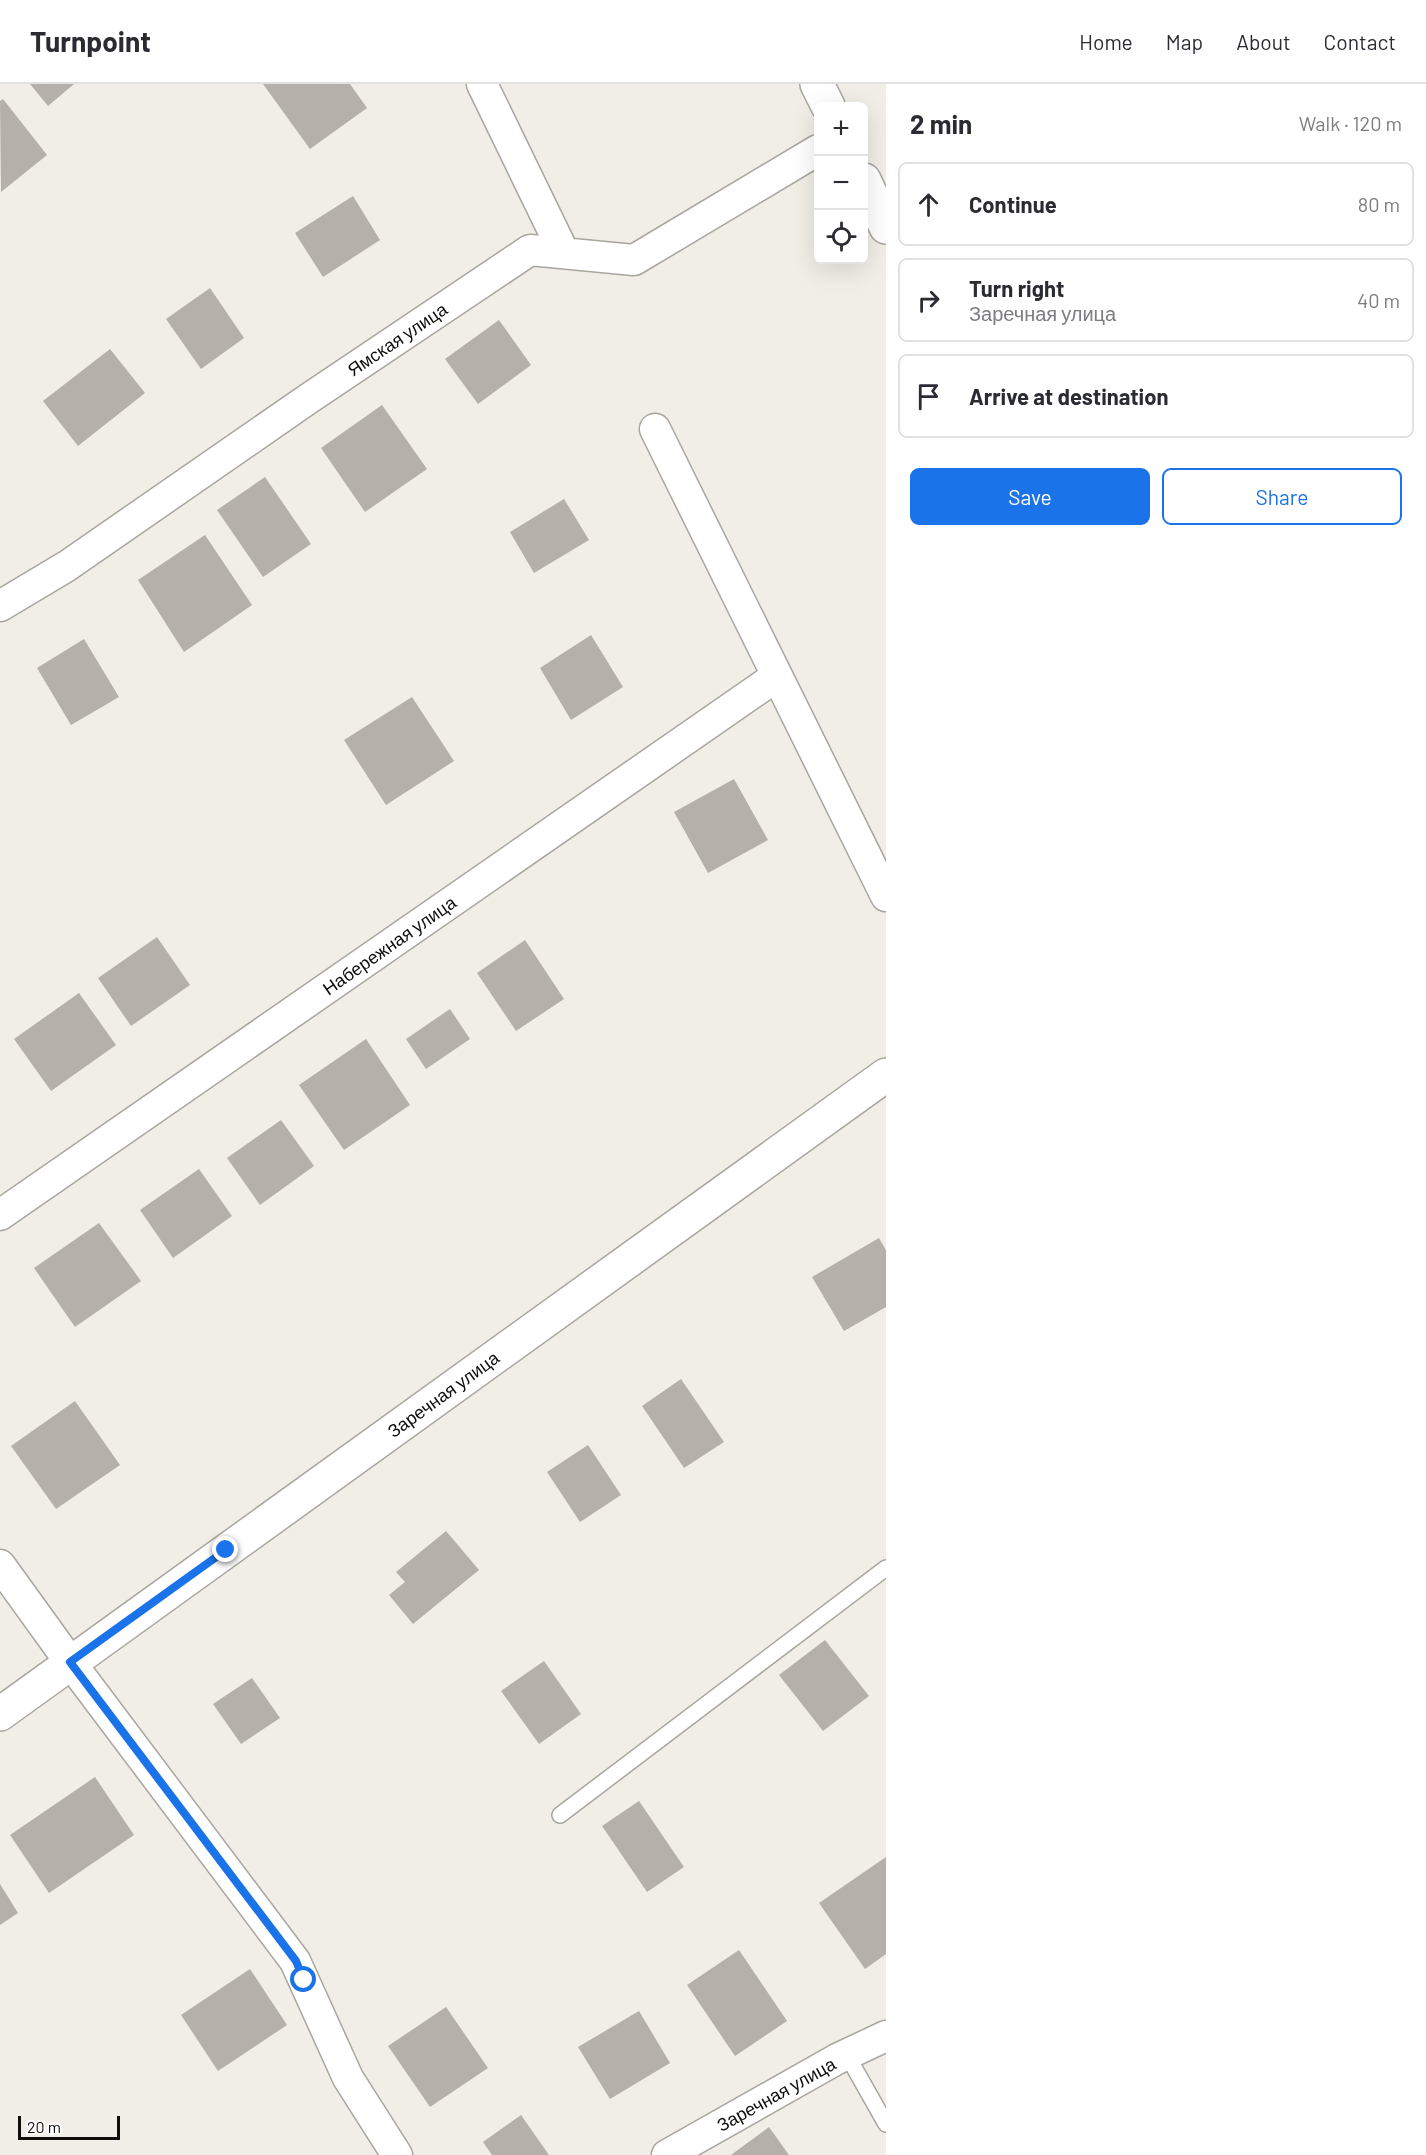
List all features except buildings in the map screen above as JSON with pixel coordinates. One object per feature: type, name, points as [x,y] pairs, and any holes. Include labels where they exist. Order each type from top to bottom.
[{"type":"street","points":[[482,84],[564,253]]},
{"type":"street","points":[[817,84],[826,102]]},
{"type":"street","name":"Ямская улица","points":[[0,606],[67,566],[308,399],[530,250],[634,260],[814,153]]},
{"type":"street","points":[[868,189],[886,227]]},
{"type":"street","points":[[655,429],[886,896]]},
{"type":"street","name":"Набережная улица","points":[[0,1215],[777,676]]},
{"type":"street","name":"Заречная улица","points":[[0,1714],[886,1075]]},
{"type":"street","points":[[0,1564],[70,1662],[296,1961],[348,2078],[397,2155]]},
{"type":"street","name":"Заречная улица","points":[[667,2155],[847,2055],[886,2036]]},
{"type":"lane","points":[[560,1815],[886,1569]]},
{"type":"lane","points":[[847,2055],[886,2124]]},
{"type":"route","points":[[226,1550],[70,1662],[296,1961],[304,1980]]}]
